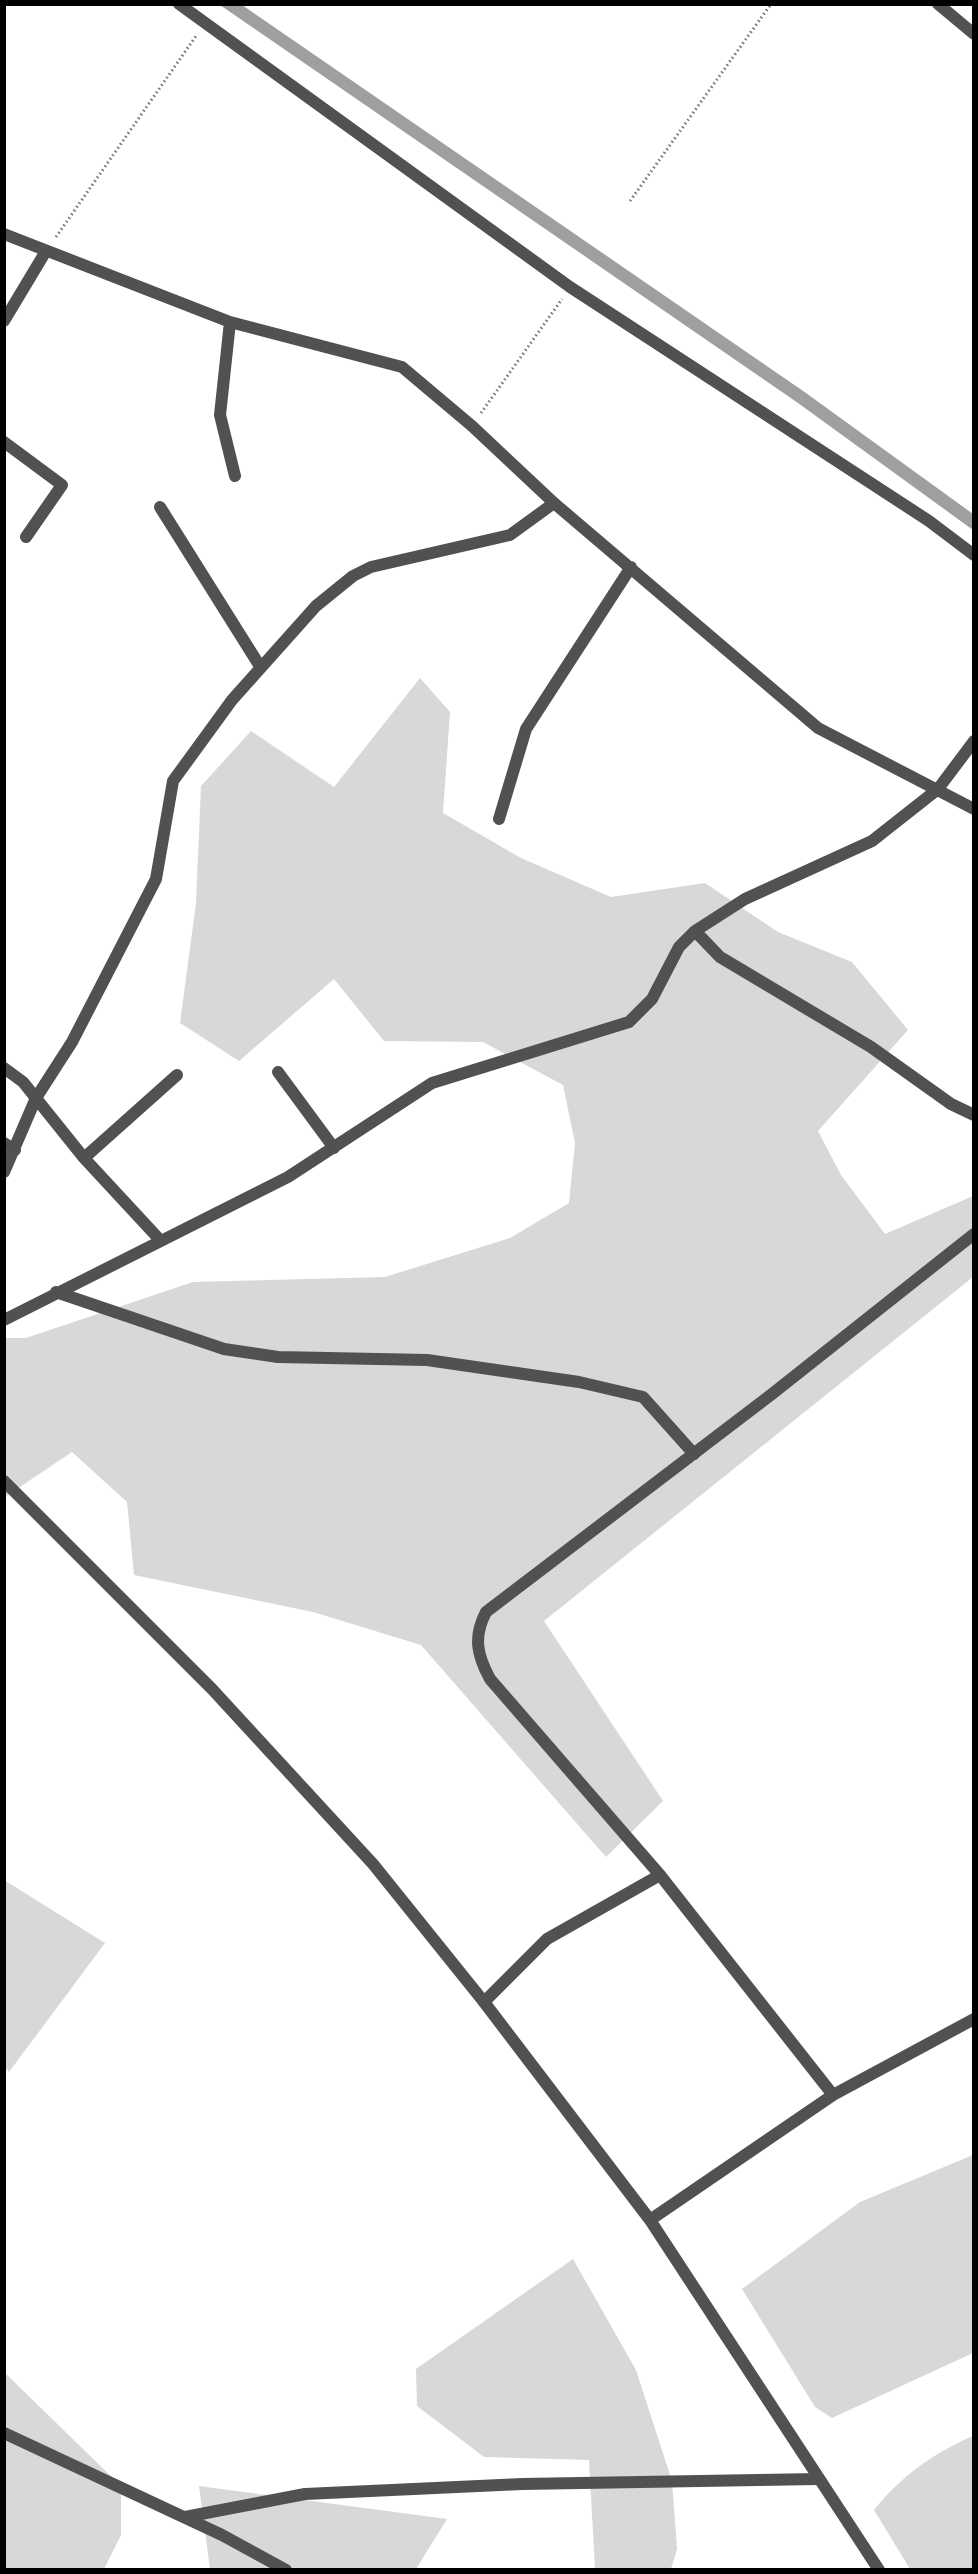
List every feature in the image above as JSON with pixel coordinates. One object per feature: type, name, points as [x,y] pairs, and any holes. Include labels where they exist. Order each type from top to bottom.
[{"type":"street","points":[[179,4],[570,287],[929,521],[974,555]]},
{"type":"street","points":[[938,4],[974,34]]},
{"type":"street","points":[[4,234],[230,322],[402,367],[472,426],[554,503],[818,728],[974,809]]},
{"type":"street","points":[[4,321],[46,251]]},
{"type":"street","points":[[230,322],[220,415],[235,476]]},
{"type":"street","points":[[4,442],[62,485],[26,537]]},
{"type":"street","points":[[4,1172],[10,1146],[36,1098],[72,1042],[139,907],[156,879],[173,782],[232,700],[316,606],[353,576],[371,567],[510,535],[554,503]]},
{"type":"street","points":[[160,507],[261,668]]},
{"type":"street","points":[[499,819],[526,729],[631,567]]},
{"type":"street","points":[[4,1320],[288,1177],[432,1083],[629,1022],[652,999],[680,947],[695,931],[745,899],[872,841],[938,789],[974,741]]},
{"type":"street","points":[[695,931],[720,957],[862,1041],[951,1104],[974,1115]]},
{"type":"street","points":[[4,1068],[23,1082],[84,1158],[160,1240]]},
{"type":"street","points":[[278,1072],[334,1148]]},
{"type":"street","points":[[84,1158],[177,1076]]},
{"type":"street","points":[[833,2096],[660,1875],[490,1679],[478,1658],[477,1629],[486,1612],[694,1455],[974,1234]]},
{"type":"street","points":[[56,1292],[224,1349],[278,1358],[427,1360],[579,1382],[643,1397],[694,1455]]},
{"type":"street","points":[[4,1481],[212,1689],[349,1838],[484,2002],[650,2220],[879,2570]]},
{"type":"street","points":[[484,2002],[547,1939],[660,1875]]},
{"type":"street","points":[[650,2220],[833,2096],[974,2019]]},
{"type":"street","points":[[4,2433],[185,2517],[267,2557],[286,2570]]},
{"type":"street","points":[[185,2517],[305,2494],[522,2484],[818,2479]]},
{"type":"path","points":[[630,201],[771,4]]},
{"type":"path","points":[[46,251],[205,22]]},
{"type":"path","points":[[472,426],[570,287]]},
{"type":"shaded area","points":[[220,5],[242,5],[806,393],[973,514],[973,530],[798,403]]},
{"type":"shaded area","points":[[420,678],[450,712],[443,813],[521,858],[611,897],[705,883],[778,932],[852,962],[908,1030],[818,1131],[841,1175],[885,1234],[973,1196],[973,1277],[544,1621],[663,1801],[606,1857],[421,1645],[313,1612],[134,1575],[127,1502],[72,1452],[5,1497],[5,1338],[26,1338],[193,1282],[385,1277],[510,1238],[569,1203],[575,1143],[563,1085],[483,1042],[384,1041],[334,979],[239,1061],[180,1023],[196,903],[201,786],[251,731],[334,787]]},
{"type":"shaded area","points":[[4,1880],[105,1943],[9,2072],[4,2066]]},
{"type":"shaded area","points":[[973,2155],[973,2353],[832,2418],[815,2407],[742,2289],[860,2202]]},
{"type":"shaded area","points":[[573,2259],[636,2370],[672,2481],[677,2549],[671,2569],[595,2569],[589,2460],[484,2457],[417,2406],[416,2369]]},
{"type":"shaded area","points":[[4,2372],[121,2486],[121,2535],[104,2569],[5,2569]]},
{"type":"shaded area","points":[[973,2436],[973,2569],[910,2569],[874,2510],[895,2487],[919,2467]]},
{"type":"shaded area","points":[[199,2486],[447,2519],[416,2569],[210,2569]]}]
